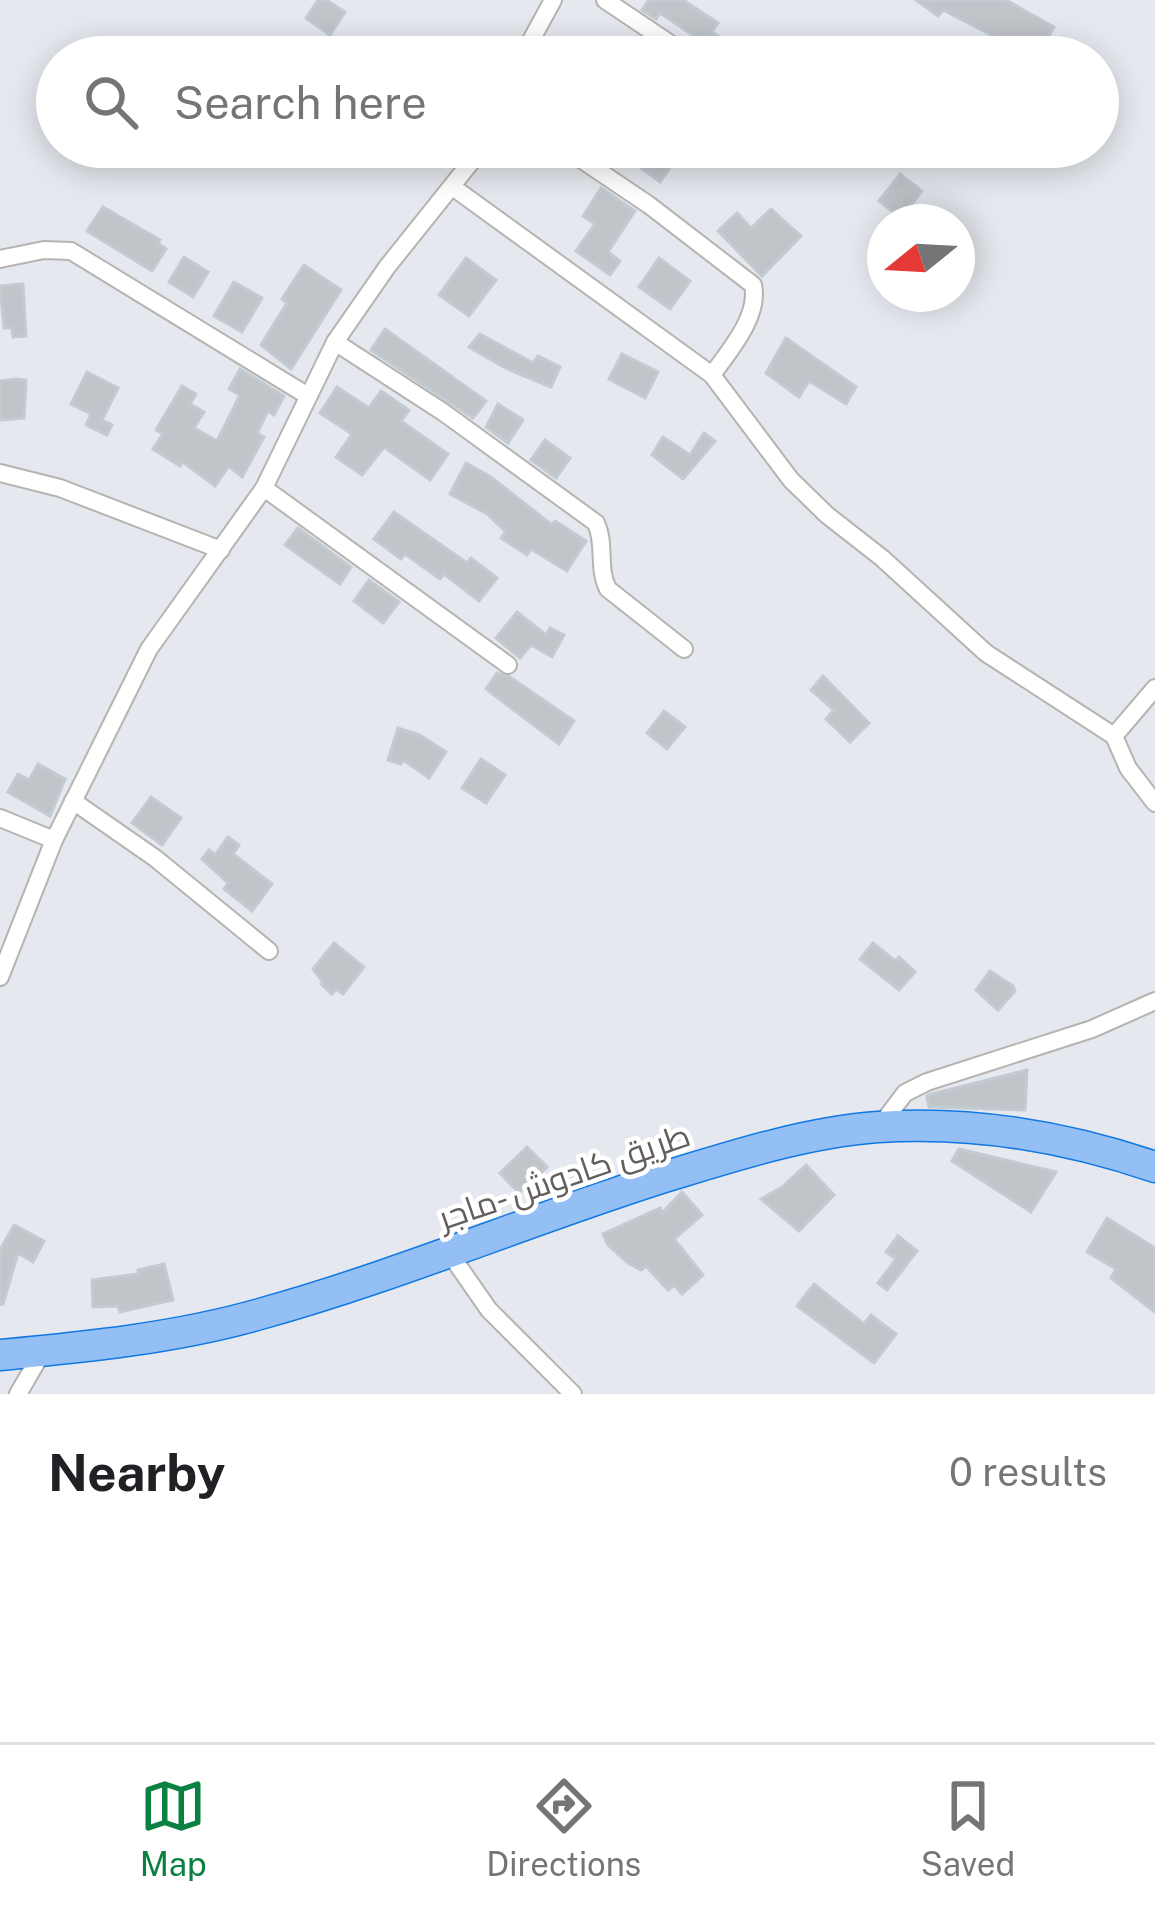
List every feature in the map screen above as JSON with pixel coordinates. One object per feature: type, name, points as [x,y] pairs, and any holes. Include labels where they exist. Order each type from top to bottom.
[{"type":"highway","name":"طريق كادوش -ماجر","points":[[0,1355],[98,1346],[257,1315],[732,1156],[880,1127],[1003,1131],[1069,1142],[1155,1167]]},
{"type":"street","points":[[533,36],[553,0]]},
{"type":"street","points":[[605,0],[659,36]]},
{"type":"street","points":[[0,977],[53,840],[149,649],[264,488],[335,342],[387,267],[468,168]]},
{"type":"street","points":[[594,168],[753,285],[754,301],[739,338],[712,375]]},
{"type":"street","points":[[454,188],[712,375],[791,480],[827,515],[986,652],[1114,736],[1128,768],[1155,803]]},
{"type":"street","points":[[0,259],[44,250],[71,251],[308,396]]},
{"type":"street","points":[[335,342],[443,412],[596,523],[608,589],[684,649]]},
{"type":"street","points":[[0,473],[60,488],[221,550]]},
{"type":"street","points":[[264,488],[508,665]]},
{"type":"street","points":[[1114,736],[1155,688]]},
{"type":"street","points":[[73,802],[155,858],[269,951]]},
{"type":"street","points":[[0,818],[53,840]]},
{"type":"street","points":[[880,1127],[904,1093],[926,1082],[1092,1029],[1155,1001]]},
{"type":"street","points":[[450,1254],[489,1310],[573,1394]]},
{"type":"street","points":[[18,1394],[44,1351]]},
{"type":"building","points":[[318,0],[345,12],[330,35],[306,18]]},
{"type":"building","points":[[649,0],[683,0],[718,23],[712,32],[718,36],[694,36],[660,13],[656,19],[642,10]]},
{"type":"building","points":[[916,0],[1006,0],[1054,27],[1049,36],[993,36],[943,10],[938,16]]},
{"type":"building","points":[[641,168],[670,168],[660,182]]},
{"type":"building","points":[[900,174],[922,191],[912,204],[879,201]]},
{"type":"building","points":[[601,188],[635,211],[608,252],[620,261],[610,275],[576,251],[595,224],[583,216]]},
{"type":"building","points":[[103,207],[160,240],[166,249],[152,271],[87,231]]},
{"type":"building","points":[[771,209],[801,236],[762,276],[718,231],[737,213],[751,228]]},
{"type":"building","points":[[184,257],[208,272],[193,297],[169,282]]},
{"type":"building","points":[[466,258],[496,280],[469,316],[439,295]]},
{"type":"building","points":[[659,258],[690,281],[670,309],[639,287]]},
{"type":"building","points":[[304,265],[341,290],[291,369],[261,345]]},
{"type":"building","points":[[234,282],[262,298],[242,332],[214,316]]},
{"type":"building","points":[[23,284],[26,336],[13,337],[12,328],[4,328],[0,286]]},
{"type":"building","points":[[385,329],[486,401],[473,418],[371,350]]},
{"type":"building","points":[[480,334],[533,363],[538,356],[560,367],[551,387],[469,347]]},
{"type":"building","points":[[786,338],[856,387],[846,404],[809,381],[799,397],[766,373]]},
{"type":"building","points":[[622,354],[658,372],[645,398],[609,379]]},
{"type":"building","points":[[240,369],[284,396],[274,415],[268,411],[257,433],[264,437],[242,477],[229,466],[215,486],[183,462],[180,466],[153,449],[163,434],[156,430],[182,386],[196,394],[190,404],[204,412],[194,428],[217,441],[240,395],[229,389]]},
{"type":"building","points":[[87,372],[118,388],[102,420],[112,425],[107,435],[86,425],[91,414],[71,404]]},
{"type":"building","points":[[26,380],[24,418],[0,420],[0,381]]},
{"type":"building","points":[[337,387],[369,408],[381,391],[409,410],[401,421],[448,454],[430,480],[384,447],[362,475],[336,457],[352,434],[320,413]]},
{"type":"building","points":[[498,404],[523,420],[508,443],[486,427]]},
{"type":"building","points":[[704,433],[715,441],[683,479],[652,455],[663,437],[690,455]]},
{"type":"building","points":[[545,440],[570,458],[556,478],[531,460]]},
{"type":"building","points":[[466,463],[552,525],[555,521],[586,541],[567,571],[501,538],[506,532],[487,514],[450,494]]},
{"type":"building","points":[[394,512],[497,578],[479,601],[444,574],[440,579],[374,539]]},
{"type":"building","points":[[298,528],[351,567],[340,584],[285,545]]},
{"type":"building","points":[[369,580],[399,602],[383,623],[354,601]]},
{"type":"building","points":[[517,612],[546,635],[550,628],[564,635],[552,657],[531,645],[520,658],[496,638]]},
{"type":"building","points":[[497,673],[574,721],[559,744],[486,689]]},
{"type":"building","points":[[823,676],[869,723],[850,742],[826,719],[834,710],[811,690]]},
{"type":"building","points":[[664,711],[685,727],[667,749],[647,733]]},
{"type":"building","points":[[398,728],[446,752],[429,778],[403,760],[401,764],[388,760]]},
{"type":"building","points":[[481,759],[505,775],[486,803],[462,788]]},
{"type":"building","points":[[38,764],[65,779],[50,816],[8,792],[18,774],[29,780]]},
{"type":"building","points":[[151,797],[181,818],[162,845],[132,823]]},
{"type":"building","points":[[228,837],[239,845],[233,854],[272,884],[252,911],[224,889],[228,883],[202,859],[209,850],[215,855]]},
{"type":"building","points":[[334,943],[364,967],[343,994],[336,989],[332,994],[313,969]]},
{"type":"building","points":[[873,943],[915,972],[899,990],[860,959]]},
{"type":"building","points":[[990,971],[1015,991],[998,1010],[976,990]]},
{"type":"building","points":[[1027,1070],[1025,1110],[929,1107],[927,1096],[932,1094]]},
{"type":"building","points":[[527,1147],[547,1167],[519,1193],[500,1173]]},
{"type":"building","points":[[959,1149],[1056,1172],[1031,1212],[952,1161]]},
{"type":"building","points":[[806,1165],[834,1195],[799,1231],[761,1199]]},
{"type":"building","points":[[682,1192],[702,1215],[674,1239],[703,1275],[682,1294],[674,1285],[668,1290],[646,1266],[641,1270],[628,1263],[603,1234],[660,1208],[662,1213]]},
{"type":"building","points":[[1107,1218],[1155,1248],[1155,1312],[1111,1278],[1116,1269],[1087,1252]]},
{"type":"building","points":[[14,1225],[44,1241],[33,1262],[18,1253],[0,1304],[0,1250]]},
{"type":"building","points":[[898,1236],[917,1251],[887,1290],[878,1283],[896,1259],[886,1252]]},
{"type":"building","points":[[164,1264],[173,1300],[120,1312],[118,1306],[93,1307],[92,1280],[138,1274],[138,1270]]},
{"type":"building","points":[[814,1284],[864,1324],[871,1315],[896,1334],[874,1363],[797,1306]]}]
